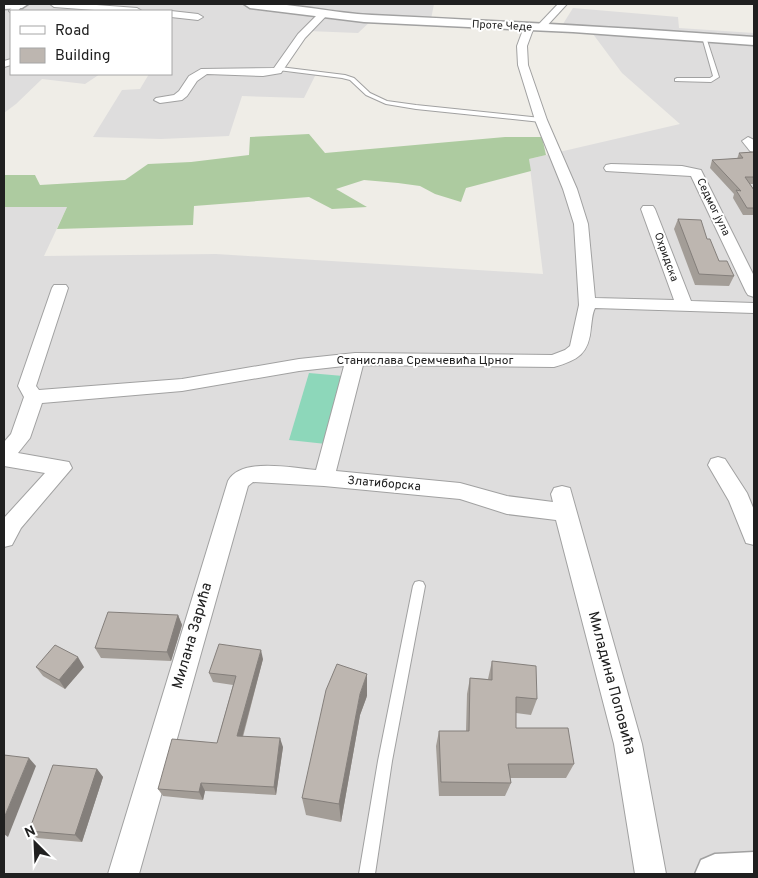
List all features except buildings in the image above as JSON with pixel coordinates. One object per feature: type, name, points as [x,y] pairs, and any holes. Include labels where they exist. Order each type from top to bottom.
[{"type":"street","points":[[54,4],[125,10]]},
{"type":"street","name":"Проте Чеде","points":[[250,4],[402,21],[535,27],[754,41]]},
{"type":"street","points":[[563,4],[535,27],[522,46],[523,65],[541,120],[570,189],[581,224],[587,305],[604,302],[754,308]]},
{"type":"street","points":[[4,5],[18,8]]},
{"type":"street","points":[[160,100],[180,98],[197,75],[205,71],[263,73],[280,69],[301,36],[324,13]]},
{"type":"street","points":[[172,14],[198,17]]},
{"type":"street","name":"Седмог јула","points":[[611,168],[682,170],[696,173],[754,292]]},
{"type":"street","name":"Охридска","points":[[648,209],[684,305]]},
{"type":"street","points":[[4,454],[20,438],[34,397],[27,386],[60,288]]},
{"type":"street","name":"Станислава Сремчевића Црног","points":[[34,397],[182,385],[298,364],[355,359],[554,360],[573,354],[580,346],[583,313],[587,305]]},
{"type":"street","points":[[324,478],[355,359]]},
{"type":"street","points":[[4,458],[62,468],[13,522],[4,538]]},
{"type":"street","points":[[718,465],[739,499],[754,536]]},
{"type":"street","name":"Милана Зарића","points":[[123,874],[239,481],[250,474],[324,478]]},
{"type":"street","name":"Златиборска","points":[[324,478],[460,491],[507,505],[563,503]]},
{"type":"street","name":"Миладина Поповића","points":[[563,503],[628,744],[651,874]]},
{"type":"street","points":[[715,874],[754,872]]},
{"type":"lane","points":[[677,80],[711,80],[716,77],[704,37]]},
{"type":"lane","points":[[280,69],[343,76],[352,79],[368,94],[394,103],[541,120]]},
{"type":"lane","points":[[367,874],[385,762],[419,586]]},
{"type":"shaded area","points":[[4,4],[434,4],[430,24],[372,20],[358,33],[308,31],[288,57],[282,72],[316,74],[304,98],[242,96],[229,136],[161,139],[93,137],[122,90],[140,89],[148,75],[172,75],[172,10],[10,10],[10,75],[98,75],[85,84],[42,79],[4,113]]},
{"type":"shaded area","points":[[573,8],[678,17],[679,28],[754,33],[754,874],[4,874],[4,207],[67,207],[44,256],[216,254],[543,274],[529,159],[680,124],[622,73],[593,34],[558,32]]},
{"type":"green space","points":[[309,134],[325,153],[505,137],[542,137],[546,155],[529,159],[531,171],[466,188],[461,202],[435,194],[420,186],[364,180],[336,189],[367,207],[332,209],[309,197],[194,206],[193,225],[57,229],[67,207],[4,207],[4,175],[35,175],[40,185],[125,180],[148,164],[191,162],[249,155],[250,137]]},
{"type":"green space","points":[[309,373],[343,376],[326,444],[289,440]]}]
